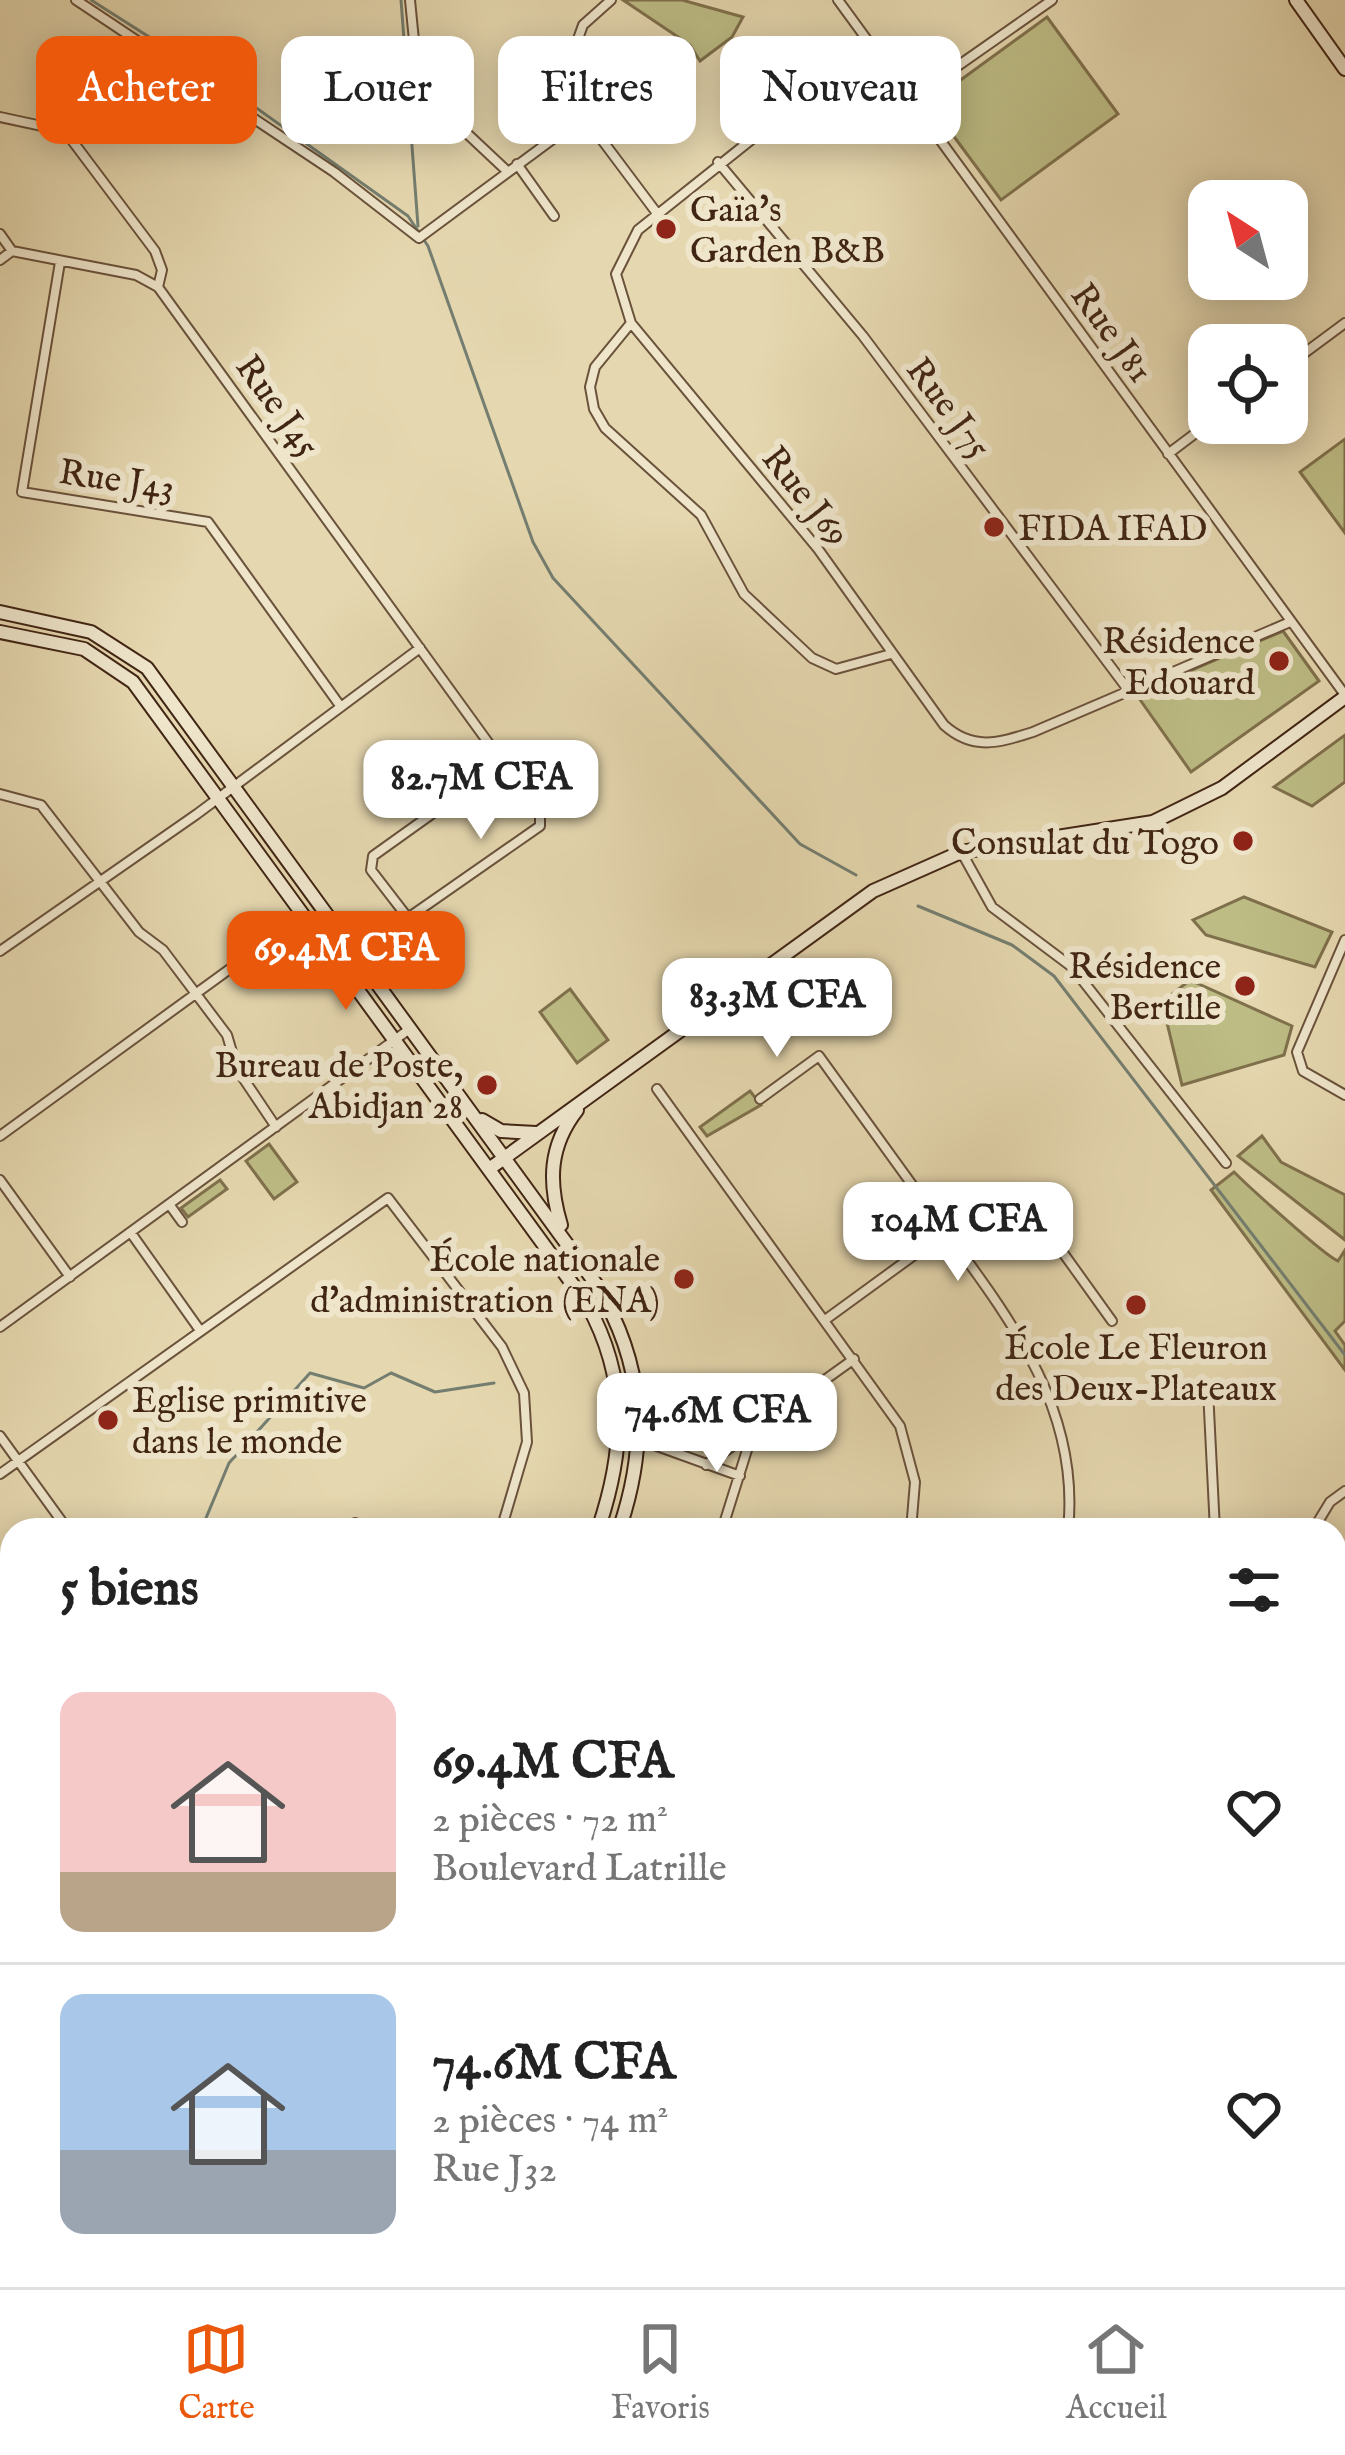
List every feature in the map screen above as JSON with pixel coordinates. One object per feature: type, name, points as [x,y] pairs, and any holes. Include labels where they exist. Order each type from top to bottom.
[{"type":"main road","points":[[1302,2],[1345,69]]},
{"type":"main road","points":[[0,612],[66,623],[130,653],[162,685],[564,1238],[621,1329],[637,1381],[643,1443],[622,1518]]},
{"type":"main road","points":[[0,632],[63,642],[120,670],[219,798],[600,1327],[619,1390],[621,1440],[601,1518]]},
{"type":"main road","points":[[489,1168],[873,891],[961,852],[1153,822],[1222,788],[1345,696]]},
{"type":"main road","points":[[564,1238],[554,1199],[552,1160],[564,1126],[590,1094]]},
{"type":"main road","points":[[477,1117],[501,1131],[538,1132]]},
{"type":"street","points":[[76,0],[334,172],[416,237],[443,224],[545,144]]},
{"type":"street","points":[[410,0],[418,81],[426,95],[507,171]]},
{"type":"street","points":[[577,36],[611,0]]},
{"type":"street","name":"Rue J81","points":[[838,0],[864,36]]},
{"type":"street","points":[[961,64],[1052,0]]},
{"type":"street","name":"Rue J45","points":[[0,117],[65,131],[155,250],[162,270],[158,286],[540,814],[540,826],[408,918],[371,870],[373,856],[503,763]]},
{"type":"street","points":[[605,144],[656,212]]},
{"type":"street","name":"Rue J69","points":[[741,144],[656,212],[623,251],[616,274],[631,323],[818,548],[891,654],[960,740],[977,744],[1033,732],[1290,622]]},
{"type":"street","name":"Rue J81","points":[[945,144],[1345,696]]},
{"type":"street","name":"Rue J75","points":[[718,162],[863,336],[1129,691]]},
{"type":"street","points":[[517,164],[554,217]]},
{"type":"street","points":[[0,234],[12,251],[136,275],[158,286]]},
{"type":"street","points":[[0,260],[12,251]]},
{"type":"street","name":"Rue J43","points":[[60,262],[22,492],[208,522],[341,707]]},
{"type":"street","points":[[1308,350],[1345,322]]},
{"type":"street","points":[[631,323],[595,367],[590,387],[605,428],[701,515],[734,583],[812,658],[836,670],[891,654]]},
{"type":"street","points":[[1168,454],[1188,439]]},
{"type":"street","points":[[0,951],[219,798],[420,648]]},
{"type":"street","points":[[0,794],[41,805],[100,882],[197,993],[227,1034],[237,1069],[276,1127]]},
{"type":"street","points":[[961,852],[992,907],[1072,967],[1226,1163]]},
{"type":"street","points":[[0,1136],[282,932]]},
{"type":"street","points":[[1345,940],[1297,1052],[1304,1071],[1345,1095]]},
{"type":"street","points":[[0,1327],[412,1028]]},
{"type":"street","points":[[760,1100],[819,1056],[1012,1322],[1042,1375],[1061,1436],[1067,1518]]},
{"type":"street","points":[[657,1089],[854,1359],[908,1444],[915,1482],[912,1518]]},
{"type":"street","points":[[0,1180],[70,1276]]},
{"type":"street","points":[[825,1320],[998,1194],[1011,1191],[1023,1197],[1112,1322]]},
{"type":"street","points":[[0,1474],[199,1329],[392,1199],[502,1347],[524,1393],[526,1442],[504,1518]]},
{"type":"street","points":[[169,1204],[182,1222]]},
{"type":"street","points":[[131,1233],[199,1329]]},
{"type":"street","points":[[706,1465],[854,1359]]},
{"type":"street","points":[[1208,1390],[1214,1518]]},
{"type":"street","points":[[726,1518],[753,1432]]},
{"type":"street","points":[[0,1436],[59,1518]]},
{"type":"street","points":[[621,1440],[740,1476]]},
{"type":"street","points":[[1320,1518],[1330,1502],[1345,1491]]},
{"type":"shaded area","points":[[623,0],[682,0],[743,17],[733,36],[720,36],[720,46],[700,61],[696,36],[677,36]]},
{"type":"shaded area","points":[[1047,17],[1118,114],[1001,200],[959,144],[961,80]]},
{"type":"shaded area","points":[[1345,439],[1345,533],[1300,472]]},
{"type":"shaded area","points":[[1283,631],[1319,681],[1191,772],[1136,694]]},
{"type":"shaded area","points":[[1345,735],[1345,782],[1312,806],[1274,787]]},
{"type":"shaded area","points":[[1244,897],[1332,932],[1315,967],[1206,935],[1193,920]]},
{"type":"shaded area","points":[[1190,980],[1292,1026],[1284,1055],[1182,1085],[1162,1002]]},
{"type":"shaded area","points":[[570,989],[608,1040],[577,1063],[540,1012]]},
{"type":"shaded area","points":[[750,1091],[761,1105],[707,1136],[700,1127]]},
{"type":"shaded area","points":[[1262,1136],[1281,1162],[1345,1195],[1345,1240],[1238,1156]]},
{"type":"shaded area","points":[[269,1144],[297,1182],[274,1199],[246,1161]]},
{"type":"shaded area","points":[[1234,1172],[1330,1256],[1338,1261],[1345,1250],[1345,1321],[1335,1331],[1345,1345],[1345,1370],[1211,1190]]},
{"type":"shaded area","points":[[220,1180],[227,1189],[188,1217],[181,1208]]},
{"type":"waterway","points":[[91,0],[220,82],[408,216],[428,246],[533,542],[553,578],[800,844],[856,875]]},
{"type":"waterway","points":[[401,0],[418,226]]},
{"type":"waterway","points":[[918,906],[1012,945],[1054,976],[1345,1355]]},
{"type":"waterway","points":[[206,1518],[229,1463],[310,1373],[364,1388],[391,1373],[435,1392],[494,1383]]},
{"type":"place","name":"Gaïa's Garden B&B","points":[[666,229]]},
{"type":"place","name":"FIDA IFAD","points":[[994,527]]},
{"type":"place","name":"Résidence Edouard","points":[[1279,661]]},
{"type":"place","name":"Consulat du Togo","points":[[1243,841]]},
{"type":"place","name":"Résidence Bertille","points":[[1245,986]]},
{"type":"place","name":"Bureau de Poste, Abidjan 28","points":[[487,1085]]},
{"type":"place","name":"École nationale d'administration (ENA)","points":[[684,1279]]},
{"type":"place","name":"École Le Fleuron des Deux-Plateaux","points":[[1136,1305]]},
{"type":"place","name":"Eglise primitive dans le monde","points":[[108,1420]]}]
